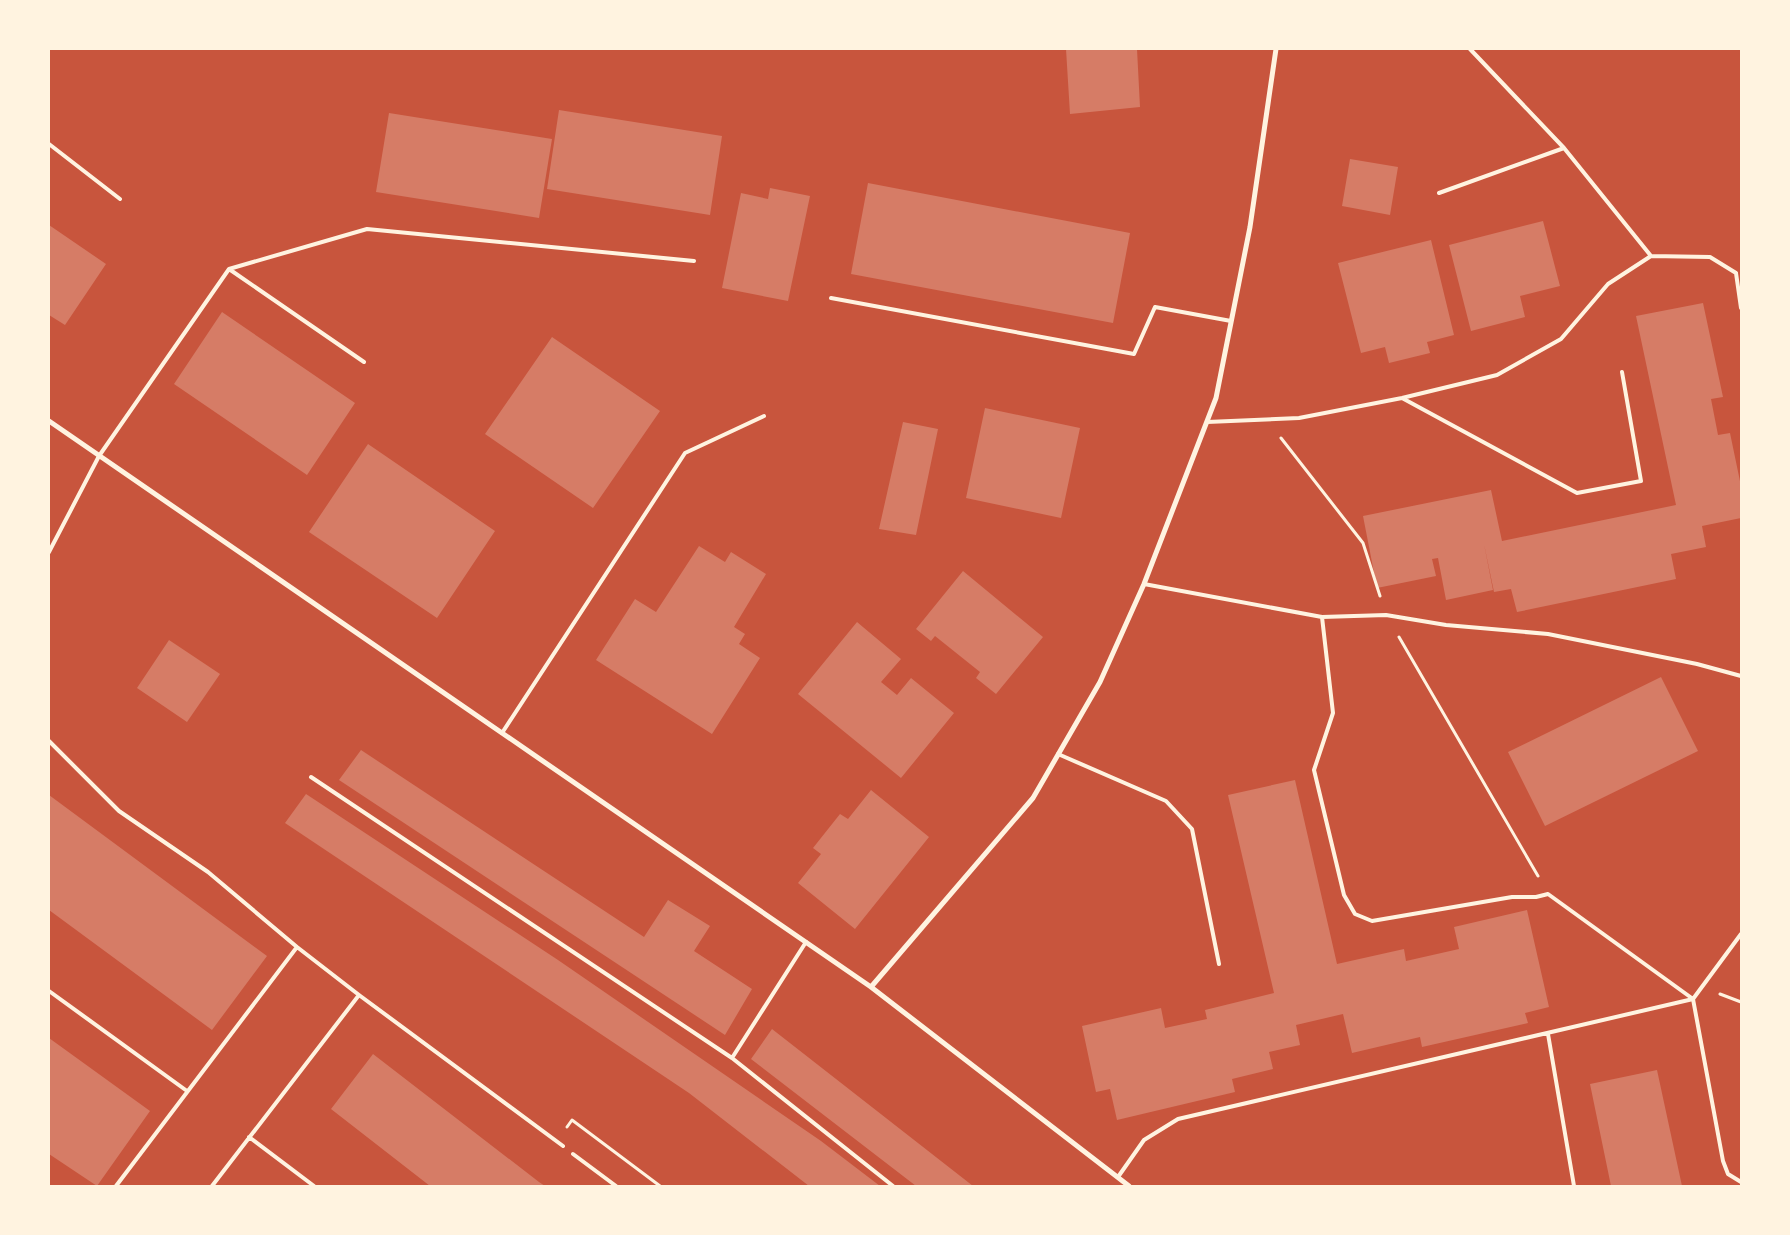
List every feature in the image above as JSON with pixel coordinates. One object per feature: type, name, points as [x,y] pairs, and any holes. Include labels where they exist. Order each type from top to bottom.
[{"type":"street","points":[[871,987],[1033,798],[1100,682],[1144,584],[1216,398],[1250,227],[1276,49]]},
{"type":"street","points":[[49,421],[871,987],[1130,1186]]},
{"type":"lane","points":[[1470,49],[1564,148],[1651,256]]},
{"type":"lane","points":[[49,144],[120,199]]},
{"type":"lane","points":[[1439,193],[1564,148]]},
{"type":"lane","points":[[49,552],[99,456],[229,269],[367,228],[694,261]]},
{"type":"lane","points":[[1207,422],[1299,418],[1402,398],[1497,375],[1561,339],[1608,284],[1651,256],[1710,257],[1736,273],[1741,272]]},
{"type":"lane","points":[[229,269],[364,362]]},
{"type":"lane","points":[[1736,273],[1741,308]]},
{"type":"lane","points":[[832,298],[1134,354],[1155,307],[1231,320]]},
{"type":"lane","points":[[1402,398],[1577,493],[1641,481],[1622,372]]},
{"type":"lane","points":[[502,733],[686,453],[764,416]]},
{"type":"lane","points":[[1144,584],[1322,617],[1386,615],[1446,624],[1548,634],[1697,664],[1741,676]]},
{"type":"lane","points":[[1322,617],[1333,713],[1314,770],[1344,895],[1355,914],[1372,922],[1512,897],[1536,897],[1548,894],[1693,999],[1723,1161],[1728,1174],[1741,1182]]},
{"type":"lane","points":[[49,741],[119,810],[208,872],[297,947],[359,995],[563,1146]]},
{"type":"lane","points":[[1058,754],[1166,801],[1192,829],[1219,964]]},
{"type":"lane","points":[[311,777],[732,1058],[893,1186]]},
{"type":"lane","points":[[1118,1177],[1144,1140],[1178,1119],[1693,999],[1741,934]]},
{"type":"lane","points":[[732,1058],[806,942]]},
{"type":"lane","points":[[116,1186],[297,947]]},
{"type":"lane","points":[[49,991],[187,1091]]},
{"type":"lane","points":[[212,1186],[359,995]]},
{"type":"lane","points":[[1548,1034],[1574,1186]]},
{"type":"lane","points":[[249,1137],[314,1186]]},
{"type":"lane","points":[[573,1154],[616,1186]]},
{"type":"path","points":[[1267,419],[1363,543],[1386,615],[1548,894]]},
{"type":"path","points":[[556,1141],[572,1120],[660,1186]]},
{"type":"building","points":[[1066,49],[1137,49],[1140,107],[1070,114]]},
{"type":"building","points":[[559,110],[722,136],[710,215],[547,189]]},
{"type":"building","points":[[389,113],[552,139],[539,218],[376,192]]},
{"type":"building","points":[[1350,159],[1398,167],[1390,215],[1342,206]]},
{"type":"building","points":[[868,183],[1130,233],[1113,323],[851,274]]},
{"type":"building","points":[[770,188],[810,196],[788,301],[722,288],[741,193],[768,199]]},
{"type":"building","points":[[1543,221],[1560,286],[1520,296],[1525,317],[1471,331],[1449,245]]},
{"type":"building","points":[[49,225],[106,264],[65,325],[49,315]]},
{"type":"building","points":[[1431,240],[1454,335],[1427,342],[1430,353],[1389,363],[1385,347],[1361,353],[1338,263]]},
{"type":"building","points":[[1703,303],[1723,397],[1711,399],[1718,435],[1730,433],[1741,486],[1741,518],[1702,526],[1706,547],[1671,554],[1676,579],[1517,612],[1511,589],[1494,592],[1484,544],[1493,590],[1446,600],[1438,558],[1432,559],[1436,576],[1377,588],[1363,516],[1491,490],[1502,541],[1676,505],[1636,316]]},
{"type":"building","points":[[222,312],[355,403],[307,475],[174,384]]},
{"type":"building","points":[[552,337],[660,411],[593,508],[485,434]]},
{"type":"building","points":[[985,408],[1080,428],[1061,518],[966,498]]},
{"type":"building","points":[[903,422],[938,429],[916,535],[879,529]]},
{"type":"building","points":[[368,444],[495,531],[437,618],[309,532]]},
{"type":"building","points":[[699,546],[725,562],[731,552],[766,574],[734,627],[745,634],[739,644],[760,658],[712,734],[596,660],[635,599],[656,612]]},
{"type":"building","points":[[963,571],[1043,637],[996,694],[976,678],[980,672],[935,636],[931,641],[916,629]]},
{"type":"building","points":[[857,622],[901,659],[881,682],[897,695],[911,678],[954,713],[901,778],[798,694]]},
{"type":"building","points":[[169,640],[220,674],[187,722],[137,688]]},
{"type":"building","points":[[1661,677],[1698,751],[1545,826],[1508,752]]},
{"type":"building","points":[[361,750],[644,937],[668,900],[710,926],[694,951],[752,989],[725,1035],[339,780]]},
{"type":"building","points":[[1295,780],[1337,964],[1404,949],[1406,961],[1459,949],[1454,927],[1527,910],[1549,1007],[1525,1013],[1528,1023],[1422,1047],[1420,1037],[1352,1053],[1343,1014],[1296,1025],[1300,1045],[1269,1052],[1273,1069],[1232,1079],[1235,1092],[1117,1120],[1110,1089],[1096,1092],[1082,1026],[1161,1008],[1165,1028],[1207,1019],[1205,1010],[1274,993],[1228,795]]},
{"type":"building","points":[[871,790],[929,837],[855,929],[798,883],[821,854],[813,848],[840,814],[848,819]]},
{"type":"building","points":[[306,794],[558,960],[821,1141],[880,1186],[809,1186],[689,1093],[285,823]]},
{"type":"building","points":[[49,795],[267,956],[212,1030],[49,910]]},
{"type":"building","points":[[772,1029],[973,1186],[916,1186],[751,1059]]},
{"type":"building","points":[[49,1038],[150,1111],[97,1186],[49,1154]]},
{"type":"building","points":[[373,1054],[545,1186],[430,1186],[331,1109]]},
{"type":"building","points":[[1657,1070],[1682,1186],[1611,1186],[1590,1084]]}]
